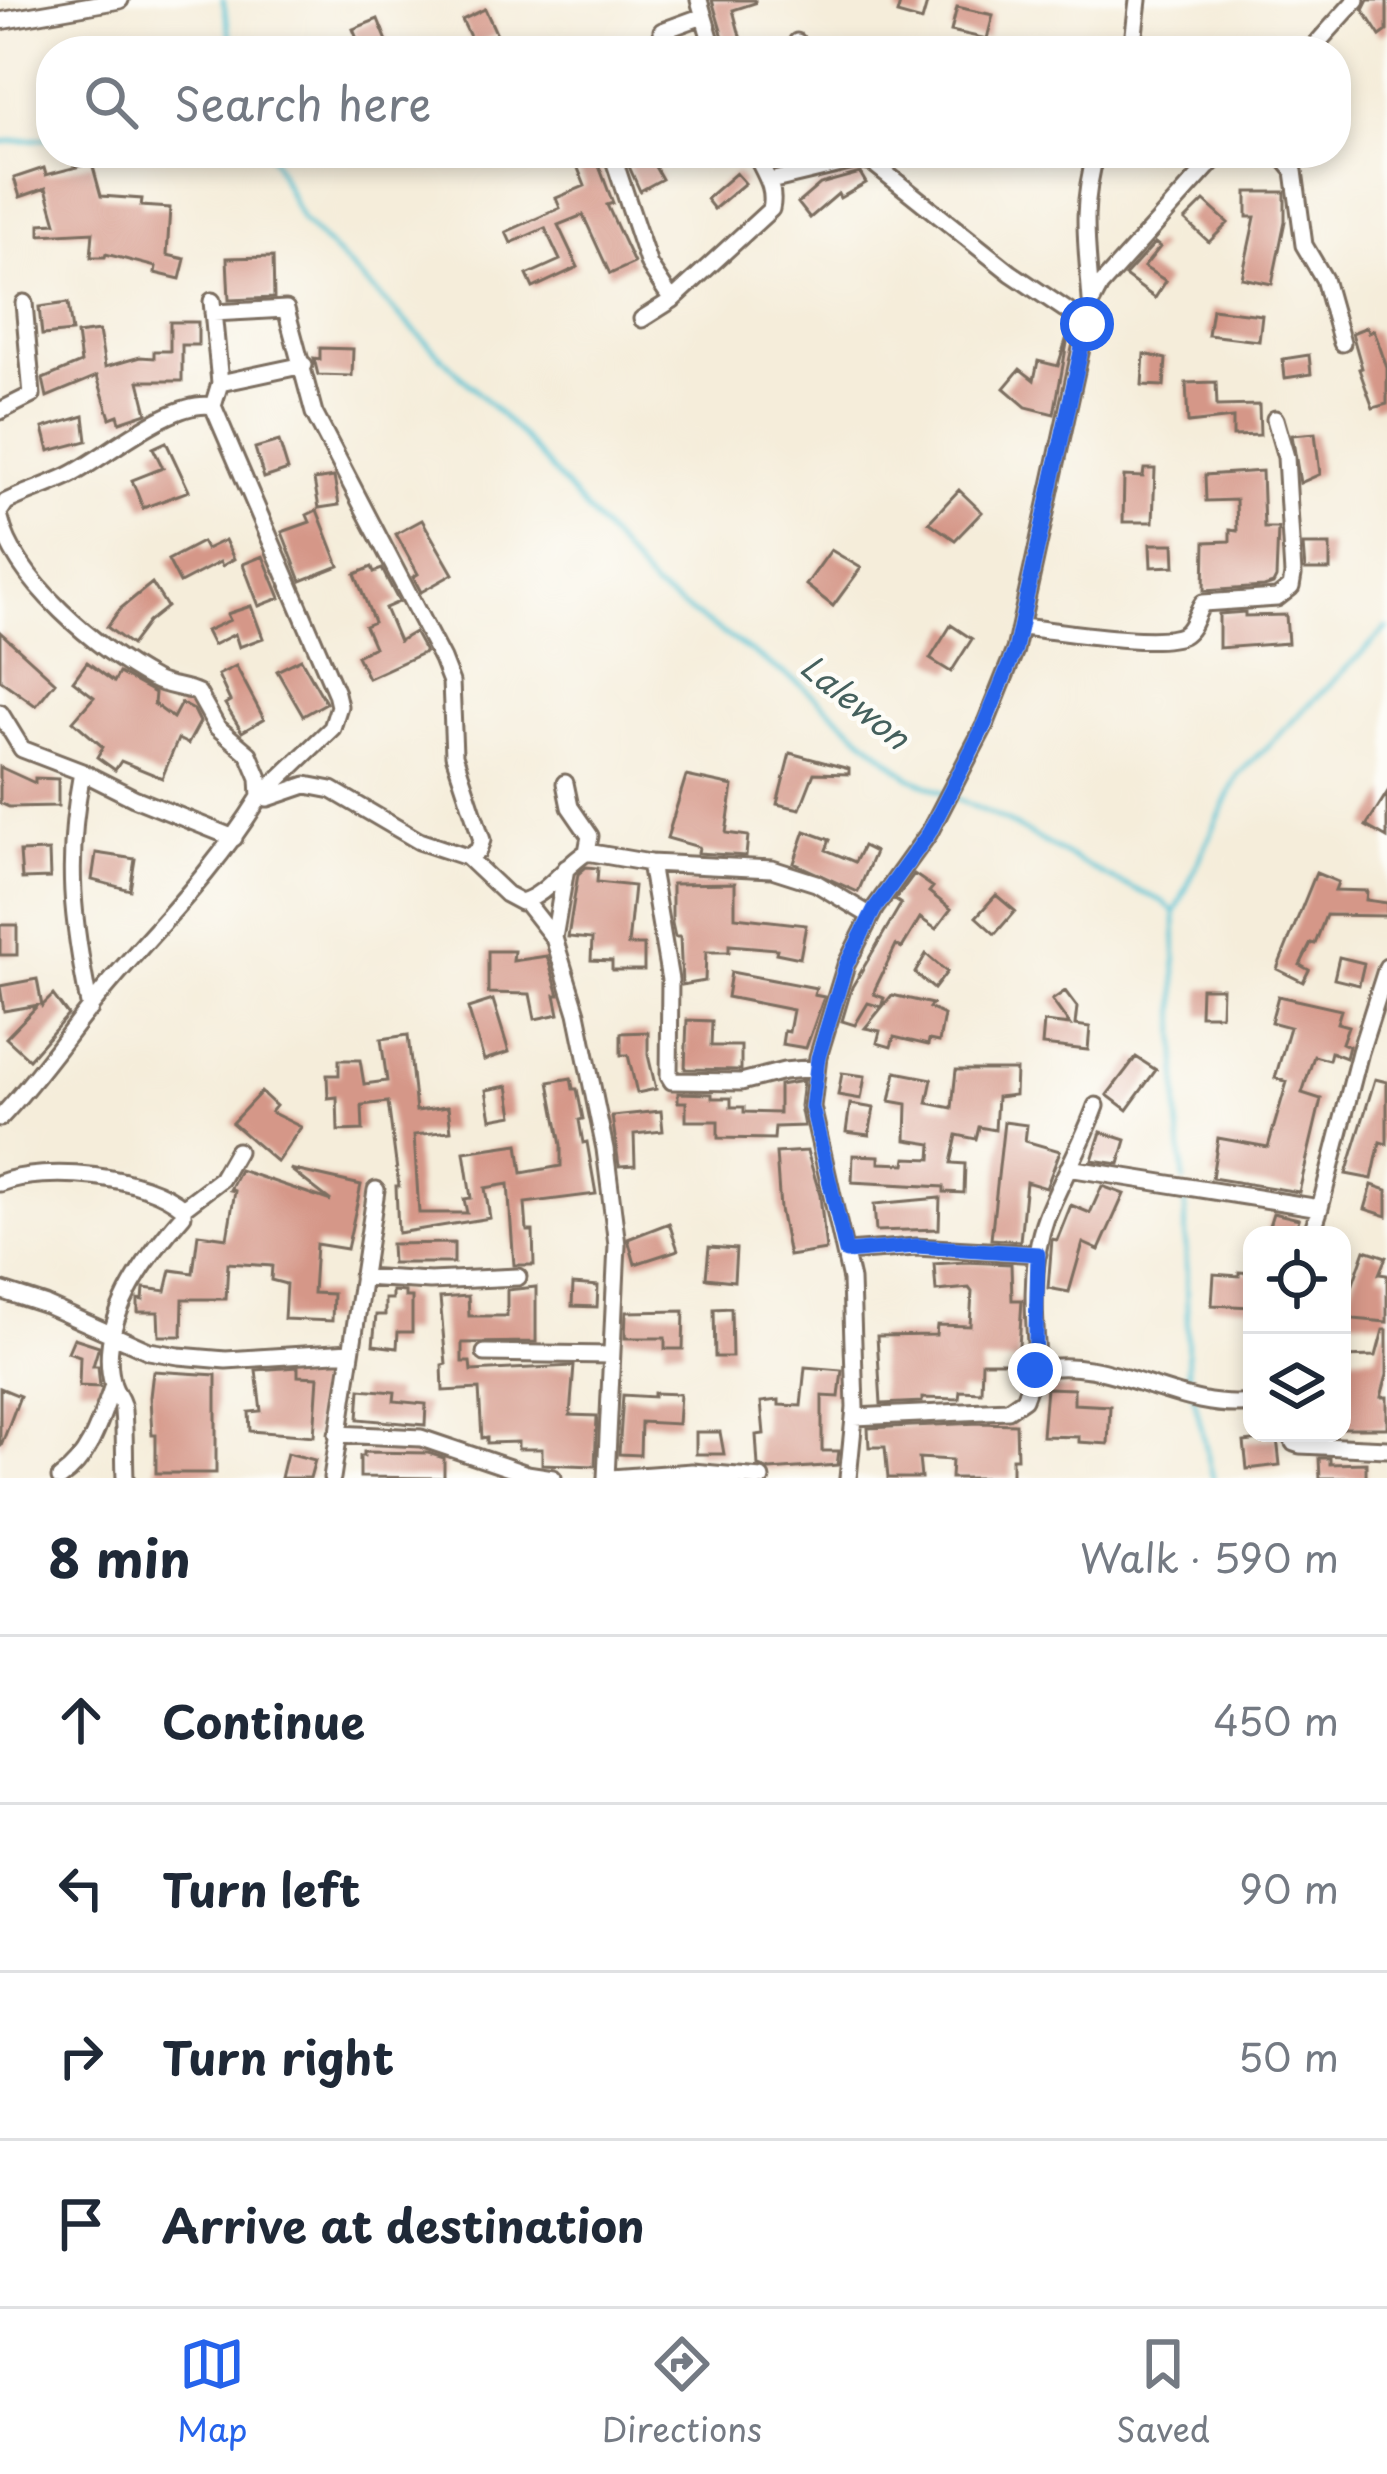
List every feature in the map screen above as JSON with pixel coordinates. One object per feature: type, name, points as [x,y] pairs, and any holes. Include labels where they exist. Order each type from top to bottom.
[{"type":"street","points":[[0,21],[120,0]]},
{"type":"street","points":[[1134,36],[1138,0]]},
{"type":"street","points":[[1324,36],[1356,0]]},
{"type":"street","points":[[662,31],[701,8]]},
{"type":"street","points":[[617,168],[650,265],[672,300]]},
{"type":"street","points":[[642,319],[672,300],[771,209],[774,196],[763,168]]},
{"type":"street","points":[[770,181],[817,168]]},
{"type":"street","points":[[882,168],[1011,273],[1087,324]]},
{"type":"street","points":[[848,1478],[854,1345],[846,1252],[812,1107],[816,1068],[846,965],[871,916],[929,833],[985,724],[1022,627],[1091,302],[1083,220],[1092,168]]},
{"type":"street","points":[[1091,302],[1100,286],[1206,168]]},
{"type":"street","points":[[1292,168],[1304,245],[1324,279],[1342,343]]},
{"type":"street","points":[[0,411],[32,395],[24,303]]},
{"type":"street","points":[[0,1118],[196,889],[260,797],[332,728],[339,706],[213,406],[220,382],[213,307],[286,309],[314,412],[451,682],[454,754],[482,839],[478,851],[467,857]]},
{"type":"street","points":[[220,382],[304,365]]},
{"type":"street","points":[[213,406],[195,404],[172,415],[67,476],[5,502],[0,515],[17,560],[60,608],[123,661],[159,682],[198,693],[217,727],[250,754],[260,797]]},
{"type":"street","points":[[1022,627],[1123,638],[1181,636],[1190,630],[1203,603],[1277,598],[1286,593],[1294,575],[1286,458],[1275,419]]},
{"type":"street","points":[[0,712],[22,749],[234,838]]},
{"type":"street","points":[[82,772],[71,832],[70,886],[90,1009]]},
{"type":"street","points":[[565,783],[570,807],[590,836],[587,852]]},
{"type":"street","points":[[260,797],[306,785],[332,790],[418,841],[467,857],[506,894],[525,902],[554,938],[577,1013],[605,1149],[617,1245],[609,1478],[692,1472],[760,1478]]},
{"type":"street","points":[[525,902],[587,852],[650,863],[772,869],[816,883],[871,916]]},
{"type":"street","points":[[650,863],[670,980],[672,1081],[741,1082],[816,1068]]},
{"type":"street","points":[[554,938],[566,865]]},
{"type":"street","points":[[1314,1226],[1387,967]]},
{"type":"street","points":[[854,1417],[1007,1410],[1024,1399],[1038,1369],[1034,1328],[1045,1221],[1096,1106]]},
{"type":"street","points":[[183,1208],[220,1179],[237,1151]]},
{"type":"street","points":[[1068,1168],[1320,1208]]},
{"type":"street","points":[[0,1183],[46,1174],[127,1182],[171,1197],[183,1208],[183,1215],[127,1291],[115,1336],[113,1384],[95,1433],[74,1468],[60,1478]]},
{"type":"street","points":[[332,1478],[376,1190]]},
{"type":"street","points":[[846,1252],[916,1246],[1038,1254]]},
{"type":"street","points":[[362,1277],[430,1281],[518,1277]]},
{"type":"street","points":[[0,1290],[46,1304],[149,1351],[226,1360],[350,1352]]},
{"type":"street","points":[[485,1353],[611,1355]]},
{"type":"street","points":[[1038,1369],[1115,1374],[1173,1394],[1243,1404]]},
{"type":"street","points":[[113,1384],[123,1404],[125,1478]]},
{"type":"street","points":[[338,1434],[421,1438],[527,1474],[553,1478]]},
{"type":"street","points":[[1294,1442],[1387,1449]]},
{"type":"building","points":[[712,0],[755,0],[733,10],[740,36],[723,36]]},
{"type":"building","points":[[901,0],[928,0],[922,21],[897,14]]},
{"type":"building","points":[[1368,0],[1387,0],[1387,31],[1380,36],[1363,10]]},
{"type":"building","points":[[957,7],[993,15],[988,36],[951,31]]},
{"type":"building","points":[[485,9],[497,35],[470,36],[462,20]]},
{"type":"building","points":[[378,19],[385,36],[356,36],[353,29]]},
{"type":"building","points":[[44,168],[46,175],[93,168],[101,196],[142,199],[141,206],[170,208],[167,255],[185,259],[180,279],[155,273],[156,267],[106,254],[91,257],[93,232],[40,235],[40,224],[56,223],[46,188],[20,197],[14,178]]},
{"type":"building","points":[[578,168],[600,168],[613,203],[607,205],[634,263],[610,274],[583,215],[558,225],[578,267],[533,288],[527,275],[560,260],[545,228],[511,243],[506,232],[560,208],[556,198],[585,186]]},
{"type":"building","points":[[630,168],[656,168],[662,179],[640,191]]},
{"type":"building","points":[[736,173],[745,183],[714,209],[706,199]]},
{"type":"building","points":[[860,173],[866,183],[840,198],[838,194],[810,218],[798,203],[820,184]]},
{"type":"building","points":[[1247,192],[1285,192],[1285,221],[1272,284],[1242,278],[1255,217],[1247,217]]},
{"type":"building","points":[[1204,201],[1228,223],[1209,242],[1185,220]]},
{"type":"building","points":[[1155,243],[1160,247],[1144,267],[1166,281],[1155,298],[1125,276]]},
{"type":"building","points":[[273,257],[274,298],[229,300],[227,258]]},
{"type":"building","points":[[68,303],[72,332],[42,335],[39,307]]},
{"type":"building","points":[[1212,309],[1262,315],[1259,341],[1208,335]]},
{"type":"building","points":[[170,322],[198,322],[198,345],[182,345],[182,381],[139,381],[147,413],[120,422],[118,415],[110,418],[97,376],[47,397],[43,379],[81,363],[77,334],[99,331],[105,367],[154,358],[154,351],[170,351]]},
{"type":"building","points":[[1070,327],[1054,414],[1026,407],[1004,388],[1020,369],[1034,380],[1038,361],[1058,366]]},
{"type":"building","points":[[1367,327],[1369,332],[1374,330],[1387,368],[1387,404],[1373,408],[1352,333]]},
{"type":"building","points":[[320,348],[353,349],[352,376],[318,375],[314,358],[320,359]]},
{"type":"building","points":[[1144,354],[1166,359],[1164,386],[1142,385]]},
{"type":"building","points":[[1309,355],[1311,374],[1285,378],[1283,359]]},
{"type":"building","points":[[1216,382],[1217,406],[1259,405],[1260,435],[1233,436],[1233,418],[1188,423],[1186,383]]},
{"type":"building","points":[[84,416],[87,441],[49,451],[43,428]]},
{"type":"building","points":[[1315,433],[1320,474],[1300,483],[1292,435]]},
{"type":"building","points":[[279,441],[288,470],[264,478],[255,448]]},
{"type":"building","points":[[166,442],[189,491],[143,508],[132,480],[163,468],[153,448]]},
{"type":"building","points":[[1144,469],[1155,469],[1153,522],[1123,522],[1124,476],[1143,477]]},
{"type":"building","points":[[1262,471],[1264,528],[1278,528],[1276,578],[1264,587],[1204,591],[1205,542],[1230,541],[1230,530],[1237,531],[1236,500],[1206,501],[1205,475]]},
{"type":"building","points":[[334,477],[339,505],[319,508],[314,480]]},
{"type":"building","points":[[959,490],[982,512],[955,540],[929,522]]},
{"type":"building","points":[[317,510],[339,566],[301,581],[282,532],[310,522],[307,515]]},
{"type":"building","points":[[422,520],[453,574],[421,592],[413,577],[418,574],[396,534]]},
{"type":"building","points":[[225,540],[234,559],[180,583],[168,560],[202,542],[206,549]]},
{"type":"building","points":[[1150,544],[1174,544],[1175,566],[1151,567]]},
{"type":"building","points":[[1303,545],[1330,545],[1330,570],[1305,570]]},
{"type":"building","points":[[831,550],[861,568],[833,606],[806,585]]},
{"type":"building","points":[[263,556],[280,598],[259,606],[243,564]]},
{"type":"building","points":[[372,567],[374,572],[382,569],[399,602],[385,608],[399,641],[414,632],[425,652],[368,678],[357,656],[374,647],[365,626],[374,622],[355,574]]},
{"type":"building","points":[[152,583],[167,607],[131,645],[107,627],[120,609]]},
{"type":"building","points":[[251,606],[263,638],[239,647],[235,634],[213,645],[206,631],[230,620],[227,614]]},
{"type":"building","points":[[1245,612],[1245,616],[1286,615],[1288,643],[1219,648],[1219,614]]},
{"type":"building","points":[[951,625],[972,639],[951,672],[930,659]]},
{"type":"building","points":[[0,632],[55,682],[36,706],[0,680]]},
{"type":"building","points":[[301,659],[326,703],[303,716],[277,671]]},
{"type":"building","points":[[87,662],[114,682],[119,673],[155,693],[154,704],[173,718],[181,703],[194,710],[200,722],[188,744],[178,739],[162,778],[121,761],[115,770],[97,757],[103,747],[73,721],[94,697],[73,681]]},
{"type":"building","points":[[236,666],[264,719],[242,732],[225,704],[230,701],[218,675]]},
{"type":"building","points":[[790,753],[849,769],[849,774],[814,773],[800,809],[777,804]]},
{"type":"building","points":[[0,767],[35,783],[35,778],[58,779],[58,806],[0,803]]},
{"type":"building","points":[[686,776],[733,786],[726,833],[748,836],[746,856],[698,853],[699,847],[667,838]]},
{"type":"building","points":[[1387,793],[1387,838],[1366,826]]},
{"type":"building","points":[[805,831],[830,840],[826,850],[855,862],[863,846],[875,852],[858,892],[794,863]]},
{"type":"building","points":[[49,851],[50,878],[22,879],[20,852]]},
{"type":"building","points":[[96,853],[135,859],[130,890],[92,880]]},
{"type":"building","points":[[586,867],[598,868],[597,882],[634,886],[628,945],[644,945],[644,970],[612,970],[612,961],[591,960],[592,939],[568,937],[578,874]]},
{"type":"building","points":[[1316,873],[1338,882],[1335,890],[1367,891],[1366,900],[1387,903],[1387,916],[1326,915],[1315,944],[1311,943],[1300,965],[1309,970],[1303,982],[1277,969]]},
{"type":"building","points":[[914,874],[933,887],[929,892],[951,909],[936,929],[920,918],[902,948],[896,945],[875,989],[874,994],[884,998],[881,1007],[868,1003],[855,1025],[842,1021],[852,987],[901,904],[895,900]]},
{"type":"building","points":[[735,883],[735,917],[806,925],[800,958],[776,953],[777,949],[729,945],[729,952],[706,952],[705,981],[682,985],[680,937],[675,937],[672,923],[672,884]]},
{"type":"building","points":[[996,895],[1015,911],[995,934],[976,917]]},
{"type":"building","points":[[0,925],[17,925],[17,955],[0,955]]},
{"type":"building","points":[[488,951],[514,951],[513,961],[547,956],[559,995],[555,995],[559,1014],[535,1019],[530,994],[488,993]]},
{"type":"building","points":[[926,954],[947,972],[934,989],[915,973]]},
{"type":"building","points":[[1339,957],[1364,963],[1359,985],[1334,979]]},
{"type":"building","points":[[731,972],[816,988],[814,995],[824,997],[806,1048],[782,1044],[793,1010],[727,997]]},
{"type":"building","points":[[37,979],[42,1006],[53,995],[68,1015],[29,1059],[6,1038],[38,1005],[4,1011],[0,986]]},
{"type":"building","points":[[1201,988],[1222,988],[1221,1015],[1200,1015]]},
{"type":"building","points":[[1065,991],[1077,1007],[1075,1025],[1090,1027],[1088,1050],[1042,1045],[1044,1022],[1070,1025],[1052,1000]]},
{"type":"building","points":[[892,995],[932,1004],[929,1008],[944,1015],[939,1042],[929,1040],[928,1045],[894,1037],[891,1047],[877,1043],[880,1031],[865,1028]]},
{"type":"building","points":[[1278,996],[1341,1010],[1337,1023],[1348,1026],[1342,1043],[1349,1046],[1346,1058],[1331,1052],[1329,1060],[1314,1056],[1302,1093],[1321,1099],[1299,1192],[1212,1178],[1218,1138],[1268,1147],[1287,1082],[1275,1078],[1290,1027],[1271,1022]]},
{"type":"building","points":[[493,1000],[509,1052],[484,1060],[468,1008]]},
{"type":"building","points":[[687,1020],[712,1021],[711,1046],[741,1046],[741,1070],[685,1069]]},
{"type":"building","points":[[648,1032],[656,1089],[637,1093],[628,1055],[621,1055],[621,1033]]},
{"type":"building","points":[[408,1035],[416,1111],[448,1107],[451,1131],[414,1135],[419,1213],[467,1213],[464,1199],[471,1198],[464,1152],[518,1144],[522,1173],[561,1166],[549,1082],[571,1078],[596,1194],[525,1203],[527,1231],[533,1231],[534,1265],[514,1265],[508,1184],[485,1188],[490,1218],[398,1233],[399,1186],[388,1102],[362,1105],[363,1130],[338,1131],[337,1097],[328,1098],[327,1075],[339,1075],[339,1060],[360,1060],[364,1084],[387,1081],[381,1039]]},
{"type":"building","points":[[1136,1057],[1156,1070],[1127,1110],[1107,1095]]},
{"type":"building","points":[[956,1070],[1016,1070],[1015,1095],[997,1097],[995,1130],[979,1127],[976,1139],[957,1135],[951,1163],[965,1164],[964,1193],[944,1192],[944,1187],[852,1182],[853,1155],[879,1156],[879,1163],[931,1159],[932,1144],[906,1140],[907,1104],[890,1101],[896,1072],[932,1079],[927,1103],[952,1108]]},
{"type":"building","points":[[842,1073],[865,1076],[861,1099],[838,1095]]},
{"type":"building","points":[[1375,1079],[1387,1082],[1387,1144],[1380,1142],[1372,1179],[1346,1174]]},
{"type":"building","points":[[803,1081],[804,1126],[775,1127],[774,1139],[718,1138],[718,1121],[686,1121],[686,1102],[678,1102],[678,1093],[712,1094],[712,1098],[731,1098],[731,1107],[744,1107],[744,1112],[779,1113],[779,1085]]},
{"type":"building","points":[[508,1086],[513,1115],[491,1119],[486,1090]]},
{"type":"building","points":[[261,1092],[276,1106],[271,1112],[301,1127],[277,1162],[232,1123]]},
{"type":"building","points":[[850,1104],[874,1108],[869,1135],[846,1132]]},
{"type":"building","points":[[661,1111],[663,1131],[634,1134],[635,1165],[619,1166],[612,1116]]},
{"type":"building","points":[[1004,1122],[1027,1125],[1025,1141],[1060,1151],[1046,1188],[1026,1182],[1020,1241],[991,1239]]},
{"type":"building","points":[[1101,1132],[1126,1140],[1119,1164],[1092,1160]]},
{"type":"building","points":[[807,1151],[820,1195],[826,1250],[789,1256],[776,1153]]},
{"type":"building","points":[[290,1169],[361,1185],[347,1249],[316,1244],[313,1293],[333,1294],[332,1321],[284,1319],[286,1284],[271,1280],[272,1266],[228,1263],[226,1299],[183,1299],[182,1336],[159,1336],[158,1312],[138,1312],[138,1299],[143,1300],[144,1288],[166,1291],[171,1270],[193,1273],[198,1234],[227,1238],[235,1191],[230,1190],[240,1170],[331,1201]]},
{"type":"building","points":[[1372,1185],[1387,1190],[1387,1216],[1365,1209]]},
{"type":"building","points":[[1102,1186],[1124,1194],[1099,1250],[1083,1243],[1069,1292],[1048,1288],[1052,1239],[1057,1240],[1071,1205],[1090,1213]]},
{"type":"building","points":[[940,1198],[939,1229],[876,1231],[874,1204]]},
{"type":"building","points":[[1273,1213],[1299,1219],[1297,1226],[1269,1226]]},
{"type":"building","points":[[669,1223],[678,1250],[635,1264],[628,1239]]},
{"type":"building","points":[[454,1243],[454,1263],[392,1263],[391,1244]]},
{"type":"building","points":[[709,1247],[736,1249],[734,1281],[706,1278]]},
{"type":"building","points":[[1365,1250],[1386,1257],[1379,1274],[1387,1275],[1387,1322],[1351,1319],[1351,1289]]},
{"type":"building","points":[[934,1264],[1011,1264],[1012,1300],[1022,1300],[1018,1362],[982,1362],[981,1392],[960,1391],[959,1399],[881,1404],[877,1336],[936,1335],[937,1325],[970,1326],[969,1288],[936,1291]]},
{"type":"building","points":[[1243,1272],[1243,1307],[1212,1305],[1214,1274]]},
{"type":"building","points":[[573,1284],[598,1286],[597,1307],[572,1306]]},
{"type":"building","points":[[536,1287],[536,1342],[462,1343],[462,1362],[470,1362],[471,1371],[574,1366],[570,1415],[597,1416],[595,1466],[542,1464],[542,1449],[518,1449],[518,1442],[487,1443],[487,1437],[482,1438],[479,1389],[443,1391],[442,1365],[446,1364],[440,1298],[468,1296],[469,1316],[507,1316],[507,1290]]},
{"type":"building","points":[[392,1291],[412,1297],[412,1332],[398,1332],[397,1348],[373,1345],[376,1315],[385,1315],[385,1299],[392,1299]]},
{"type":"building","points":[[731,1308],[732,1357],[715,1357],[714,1309]]},
{"type":"building","points":[[684,1311],[683,1349],[665,1349],[665,1338],[625,1338],[626,1312]]},
{"type":"building","points":[[1383,1330],[1387,1330],[1387,1375],[1381,1397],[1387,1397],[1387,1428],[1351,1428],[1351,1357],[1376,1356]]},
{"type":"building","points":[[74,1338],[99,1346],[93,1366],[98,1366],[100,1387],[79,1386],[80,1356],[68,1352]]},
{"type":"building","points":[[298,1367],[298,1376],[318,1377],[314,1436],[250,1431],[249,1412],[261,1411],[256,1370]]},
{"type":"building","points":[[805,1367],[842,1370],[839,1397],[822,1396],[822,1451],[839,1451],[837,1465],[770,1470],[758,1466],[756,1435],[764,1434],[761,1402],[779,1400],[779,1405],[801,1406]]},
{"type":"building","points":[[153,1371],[216,1375],[216,1473],[156,1473],[150,1397]]},
{"type":"building","points":[[0,1388],[20,1396],[1,1446],[0,1446]]},
{"type":"building","points":[[1046,1388],[1074,1389],[1074,1404],[1110,1406],[1108,1444],[1042,1436]]},
{"type":"building","points":[[360,1389],[395,1392],[394,1401],[426,1404],[425,1425],[358,1419]]},
{"type":"building","points":[[654,1393],[680,1394],[678,1424],[641,1422],[640,1455],[619,1454],[623,1395],[654,1397]]},
{"type":"building","points":[[1016,1424],[1012,1478],[951,1478],[952,1460],[919,1458],[921,1478],[888,1478],[885,1447],[869,1447],[868,1428]]},
{"type":"building","points":[[696,1432],[720,1432],[724,1454],[696,1454]]},
{"type":"building","points":[[1244,1442],[1277,1442],[1280,1465],[1247,1469]]},
{"type":"building","points":[[364,1452],[428,1453],[444,1458],[444,1478],[360,1477]]},
{"type":"building","points":[[287,1453],[315,1460],[310,1478],[281,1478]]},
{"type":"building","points":[[1319,1458],[1330,1458],[1330,1464],[1366,1463],[1366,1478],[1320,1478]]},
{"type":"waterway","name":"Lalewon","points":[[223,0],[230,36]]},
{"type":"waterway","points":[[0,142],[36,139]]},
{"type":"waterway","name":"Lalewon","points":[[277,168],[302,220],[521,435],[654,588],[800,684],[909,777],[1006,821],[1105,876],[1162,901],[1175,913]]},
{"type":"waterway","points":[[1184,1181],[1178,1120],[1175,913],[1238,775],[1387,628]]},
{"type":"waterway","name":"Lalewon","points":[[1185,1193],[1188,1371],[1213,1478]]},
{"type":"route","points":[[1035,1370],[1038,1254],[916,1246],[846,1252],[812,1107],[818,1058],[846,965],[875,908],[929,833],[985,724],[1015,650],[1087,324]]}]
